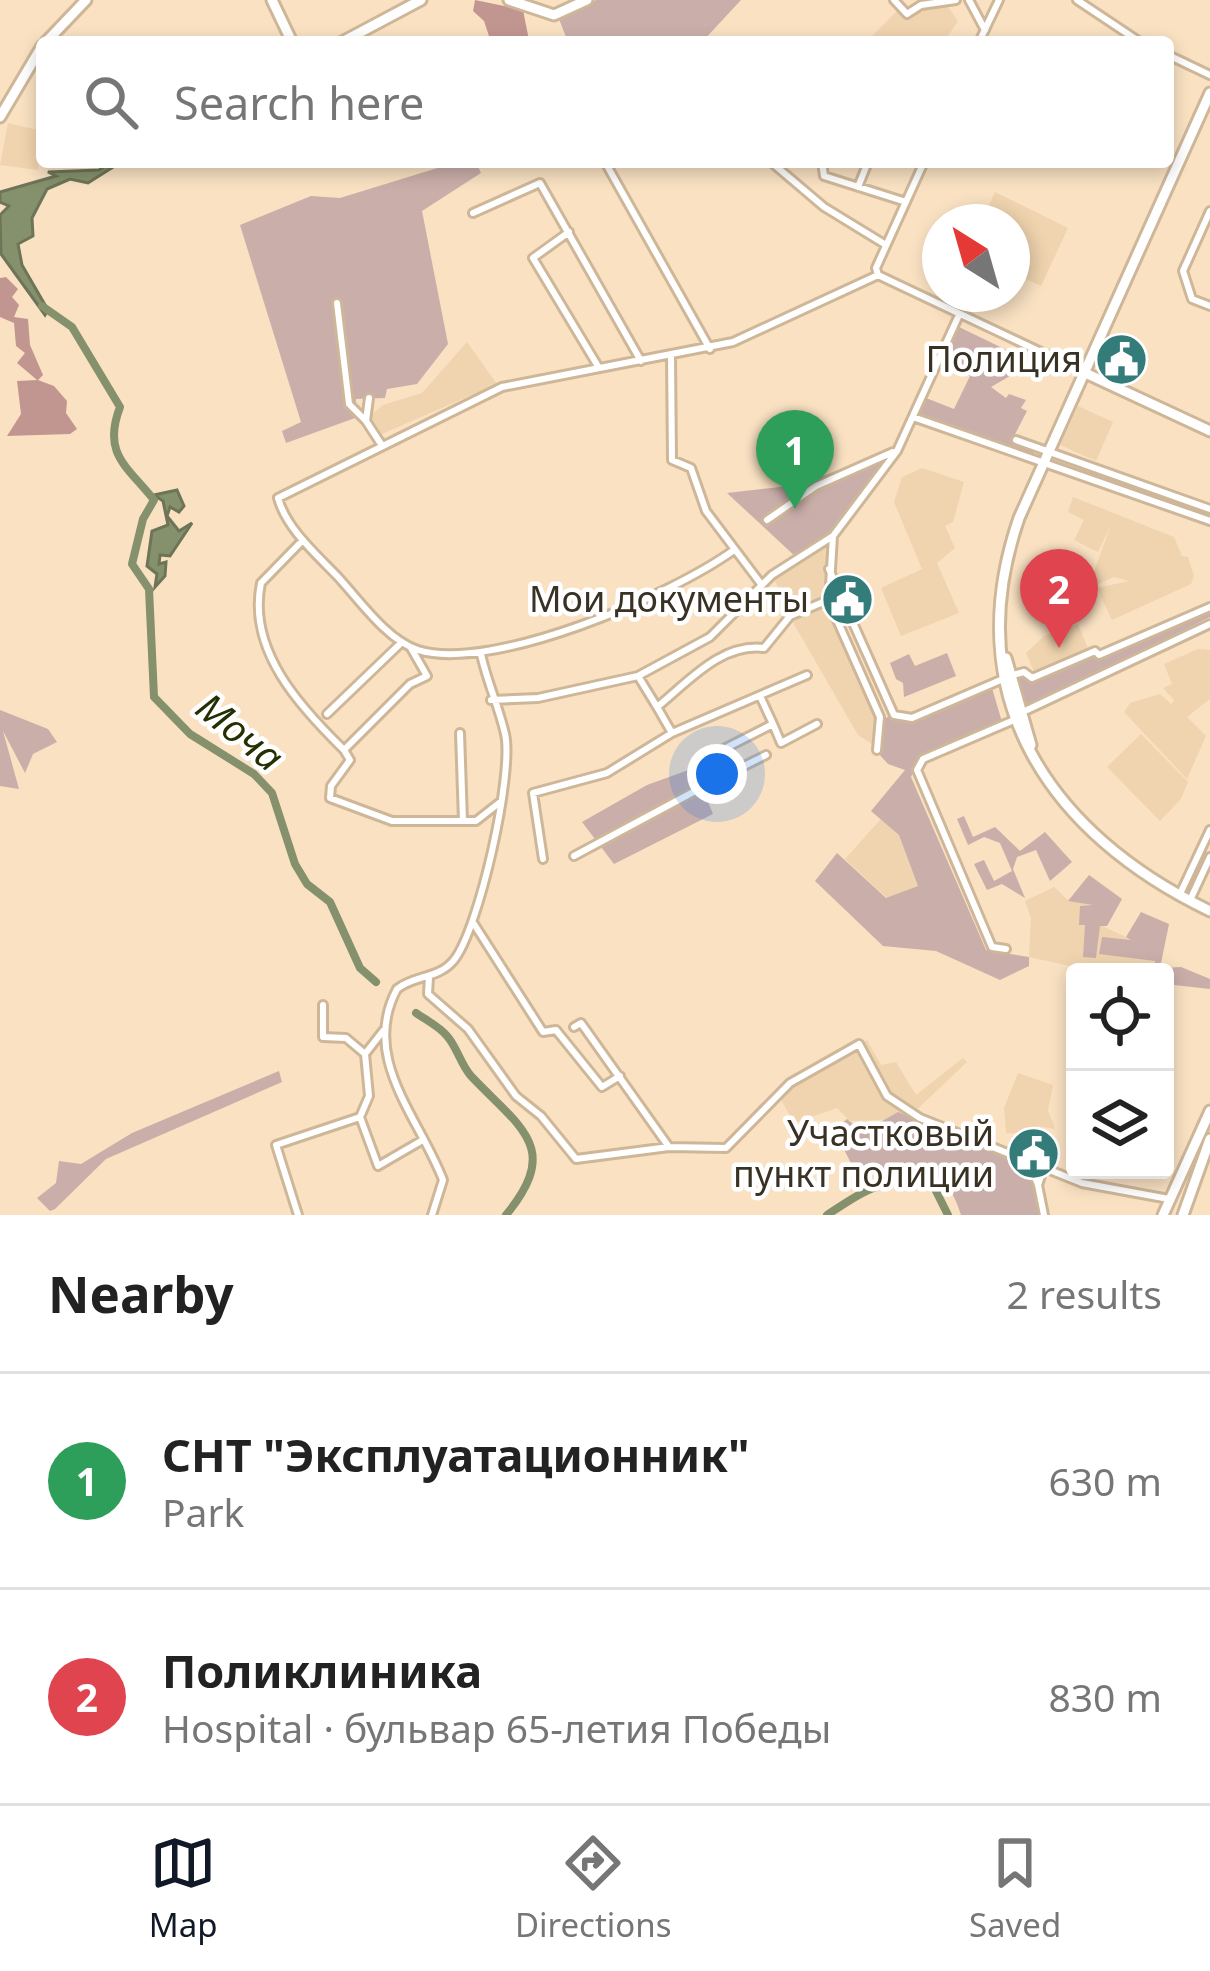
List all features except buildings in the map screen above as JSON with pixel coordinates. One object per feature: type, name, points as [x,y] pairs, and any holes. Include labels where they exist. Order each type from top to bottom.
[{"type":"main road","points":[[52,36],[86,0]]},
{"type":"main road","points":[[272,0],[289,36]]},
{"type":"main road","points":[[353,36],[421,0]]},
{"type":"main road","points":[[509,0],[549,14],[587,0]]},
{"type":"main road","points":[[0,117],[36,57]]},
{"type":"main road","points":[[1210,92],[1206,111],[1043,456],[1008,554],[1000,629],[1006,678],[1020,728],[1060,800],[1138,874],[1210,911]]},
{"type":"main road","points":[[1086,370],[1210,431]]},
{"type":"main road","points":[[1163,1215],[1210,1112]]},
{"type":"main road","points":[[1186,1215],[1210,1139]]},
{"type":"main road","points":[[1186,1215],[1210,1157]]},
{"type":"street","points":[[545,0],[549,14]]},
{"type":"street","points":[[894,0],[907,14],[938,1],[956,0]]},
{"type":"street","points":[[969,0],[985,30]]},
{"type":"street","points":[[982,36],[999,0]]},
{"type":"street","points":[[1076,0],[1131,36]]},
{"type":"street","points":[[1174,59],[1210,75]]},
{"type":"street","points":[[608,168],[710,349]]},
{"type":"street","points":[[778,168],[824,207],[886,245]]},
{"type":"street","points":[[823,168],[824,176],[906,202]]},
{"type":"street","points":[[858,187],[866,168]]},
{"type":"street","points":[[878,275],[886,245],[921,168]]},
{"type":"street","points":[[473,213],[540,183],[641,361]]},
{"type":"street","points":[[1210,211],[1183,271],[1192,299],[1210,306]]},
{"type":"street","points":[[569,232],[532,258],[598,368]]},
{"type":"street","points":[[344,750],[410,684],[427,676],[406,644],[303,540],[278,497],[381,444],[502,387],[710,349],[878,275],[1086,370]]},
{"type":"street","points":[[337,303],[349,404],[381,444]]},
{"type":"street","points":[[491,700],[536,699],[638,676],[710,638],[761,584],[833,536],[917,419],[959,314]]},
{"type":"street","points":[[671,356],[669,453],[672,460],[691,467],[706,511],[761,584]]},
{"type":"street","points":[[366,421],[369,398]]},
{"type":"street","points":[[917,419],[1210,509]]},
{"type":"street","points":[[1016,440],[1138,496],[1210,521]]},
{"type":"street","points":[[767,520],[816,486],[897,451]]},
{"type":"street","points":[[1138,496],[1143,485]]},
{"type":"street","points":[[833,536],[828,600],[880,717],[878,750]]},
{"type":"street","points":[[303,540],[261,583],[260,620],[295,702],[351,758],[331,786],[332,800],[392,821],[484,819],[501,802]]},
{"type":"street","points":[[327,714],[406,644],[481,654],[619,612],[734,550]]},
{"type":"street","points":[[829,567],[887,707],[903,719],[1024,672],[1032,678],[1095,651],[1099,655],[1210,607]]},
{"type":"street","points":[[657,707],[725,653],[744,646],[764,648],[790,616],[828,600]]},
{"type":"street","points":[[1027,710],[1210,624]]},
{"type":"street","points":[[422,1141],[377,1166],[360,1117],[369,1096],[365,1054],[382,1031],[397,988],[454,960],[473,922],[501,802],[506,736],[491,700],[481,654]]},
{"type":"street","points":[[543,859],[533,794],[607,773],[672,733],[807,675]]},
{"type":"street","points":[[638,676],[672,733]]},
{"type":"street","points":[[760,696],[781,742],[817,724]]},
{"type":"street","points":[[712,782],[702,760],[773,724]]},
{"type":"street","points":[[1006,950],[992,947],[917,770],[923,759],[1020,728]]},
{"type":"street","points":[[460,733],[463,821]]},
{"type":"street","points":[[574,856],[766,755]]},
{"type":"street","points":[[1184,899],[1210,830]]},
{"type":"street","points":[[1184,899],[1210,856]]},
{"type":"street","points":[[473,922],[543,1032],[556,1030],[602,1087],[620,1076]]},
{"type":"street","points":[[429,976],[428,994],[468,1029],[516,1096],[541,1116],[576,1160],[670,1147],[725,1148],[790,1083],[856,1044],[887,1096],[957,1133],[1102,1190],[1170,1199]]},
{"type":"street","points":[[323,1005],[323,1037],[346,1038],[365,1054]]},
{"type":"street","points":[[574,1028],[581,1024],[670,1147]]},
{"type":"street","points":[[382,1031],[406,1114],[445,1188],[433,1215]]},
{"type":"street","points":[[298,1215],[274,1146],[360,1117]]},
{"type":"street","points":[[1030,1164],[1044,1215]]},
{"type":"street","points":[[1038,1185],[1043,1170]]},
{"type":"shaded area","points":[[475,0],[523,10],[528,36],[489,36],[484,21],[473,11]]},
{"type":"shaded area","points":[[596,0],[741,0],[708,36],[566,36],[559,19]]},
{"type":"shaded area","points":[[947,5],[958,21],[948,36],[872,36],[898,10],[907,18],[921,9]]},
{"type":"shaded area","points":[[8,123],[36,130],[38,170],[0,165]]},
{"type":"shaded area","points":[[112,168],[88,183],[70,179],[47,189],[32,218],[33,236],[18,244],[22,265],[48,310],[45,315],[1,254],[0,215],[9,206],[0,202],[0,192],[56,176],[48,172]]},
{"type":"shaded area","points":[[438,168],[479,168],[481,173],[422,211],[448,344],[417,384],[387,389],[385,398],[356,399],[355,418],[286,443],[282,431],[301,422],[240,225],[311,196],[340,198]]},
{"type":"shaded area","points":[[995,192],[1019,204],[989,204]]},
{"type":"shaded area","points":[[1030,209],[1068,228],[1041,286],[1030,281]]},
{"type":"shaded area","points":[[6,277],[18,289],[12,297],[19,305],[14,317],[28,319],[30,345],[43,375],[38,380],[54,386],[67,401],[66,413],[77,429],[70,434],[7,436],[21,414],[17,381],[37,380],[17,363],[25,353],[16,346],[14,323],[0,317],[0,278]]},
{"type":"shaded area","points":[[959,327],[1023,358],[1015,373],[991,387],[1006,398],[1009,394],[1026,400],[1021,408],[1027,411],[1012,440],[1034,450],[1032,457],[918,417],[926,398],[954,409],[970,376],[943,363]]},
{"type":"shaded area","points":[[467,342],[497,384],[382,434],[370,416],[383,405],[422,393]]},
{"type":"shaded area","points":[[1078,406],[1113,422],[1096,461],[1060,445]]},
{"type":"shaded area","points":[[891,452],[876,483],[852,512],[797,558],[727,493],[798,485]]},
{"type":"shaded area","points":[[922,468],[964,482],[953,522],[945,526],[955,548],[937,563],[959,613],[901,636],[881,588],[922,569],[894,502],[902,477]]},
{"type":"shaded area","points":[[177,490],[184,506],[179,512],[170,507],[167,516],[179,531],[192,523],[170,556],[160,555],[159,564],[166,562],[165,576],[155,587],[157,574],[147,566],[152,531],[168,525],[163,501],[154,495]]},
{"type":"shaded area","points":[[1073,497],[1174,537],[1182,556],[1188,557],[1194,576],[1191,584],[1112,620],[1097,588],[1129,581],[1114,577],[1096,585],[1092,577],[1111,525],[1098,552],[1074,540],[1084,520],[1068,512]]},
{"type":"shaded area","points":[[830,541],[827,597],[791,615],[773,577]]},
{"type":"shaded area","points":[[825,602],[879,723],[875,746],[858,735],[791,619]]},
{"type":"shaded area","points":[[1210,610],[1210,617],[1027,708],[1017,675],[1024,672],[1028,680],[1092,654],[1095,659]]},
{"type":"shaded area","points":[[1078,624],[1089,651],[1035,674],[1026,653],[1044,636]]},
{"type":"shaded area","points":[[1198,649],[1210,650],[1210,699],[1187,717],[1206,736],[1187,779],[1124,712],[1130,703],[1160,694],[1171,704],[1174,700],[1163,688],[1172,684],[1164,664]]},
{"type":"shaded area","points":[[947,653],[956,676],[904,697],[903,683],[896,679],[890,663],[909,654],[915,666]]},
{"type":"shaded area","points":[[992,688],[1002,722],[922,755],[911,777],[986,950],[1029,957],[1029,966],[1000,980],[936,951],[883,946],[815,881],[837,853],[886,898],[918,886],[899,835],[871,811],[905,770],[888,764],[878,753],[882,721],[889,716],[922,720]]},
{"type":"shaded area","points":[[0,710],[48,729],[57,742],[33,754],[25,773],[3,731],[19,789],[0,786]]},
{"type":"shaded area","points":[[1141,734],[1188,782],[1181,799],[1160,821],[1107,767]]},
{"type":"shaded area","points":[[694,768],[713,814],[614,864],[582,822],[647,785]]},
{"type":"shaded area","points":[[964,816],[973,837],[995,827],[1020,851],[1045,832],[1072,862],[1050,881],[1036,850],[1017,857],[1013,869],[1025,898],[1002,884],[987,890],[974,864],[984,860],[994,881],[1012,871],[1000,843],[984,837],[968,845],[957,819]]},
{"type":"shaded area","points":[[881,819],[899,835],[919,886],[887,898],[845,859]]},
{"type":"shaded area","points":[[1089,875],[1122,899],[1107,926],[1100,926],[1096,958],[1083,957],[1085,925],[1079,925],[1080,906],[1093,905],[1068,901]]},
{"type":"shaded area","points":[[1054,887],[1069,901],[1102,906],[1100,925],[1126,937],[1158,933],[1156,963],[1066,965],[1029,957],[1031,918],[1025,901]]},
{"type":"shaded area","points":[[1141,912],[1169,924],[1161,963],[1099,954],[1102,937],[1131,940],[1126,937]]},
{"type":"shaded area","points":[[1174,967],[1210,979],[1210,989],[1174,985]]},
{"type":"shaded area","points":[[867,1040],[881,1065],[896,1062],[916,1095],[963,1058],[967,1062],[907,1119],[850,1121],[837,1108],[794,1123],[779,1096]]},
{"type":"shaded area","points":[[279,1071],[282,1082],[106,1159],[55,1209],[50,1211],[37,1198],[56,1183],[59,1161],[81,1164],[132,1133]]},
{"type":"shaded area","points":[[1018,1073],[1053,1085],[1048,1110],[1055,1129],[1037,1126],[1033,1134],[1006,1133],[1004,1108]]},
{"type":"shaded area","points":[[898,1112],[1020,1163],[1034,1182],[1042,1215],[961,1215],[953,1196],[933,1174],[907,1169],[855,1171],[834,1130],[847,1119],[863,1132]]},
{"type":"waterway","name":"Моча","points":[[42,306],[72,327],[120,407],[116,448],[154,500],[143,519],[132,564],[149,589],[154,697],[190,734],[254,774],[272,793],[295,864],[307,884],[330,902],[360,968],[376,982]]},
{"type":"waterway","name":"Моча","points":[[416,1013],[447,1036],[468,1072],[528,1140],[531,1172],[506,1215]]},
{"type":"waterway","name":"Моча","points":[[827,1215],[865,1192],[902,1182],[933,1185],[948,1215]]},
{"type":"place","name":"Полиция","points":[[1121,359]]},
{"type":"place","name":"СНТ \"Эксплуатационник\"","points":[[795,509]]},
{"type":"place","name":"Мои документы","points":[[848,599]]},
{"type":"place","name":"Поликлиника","points":[[1059,648]]},
{"type":"place","name":"Участковый пункт полиции","points":[[1033,1154]]}]
